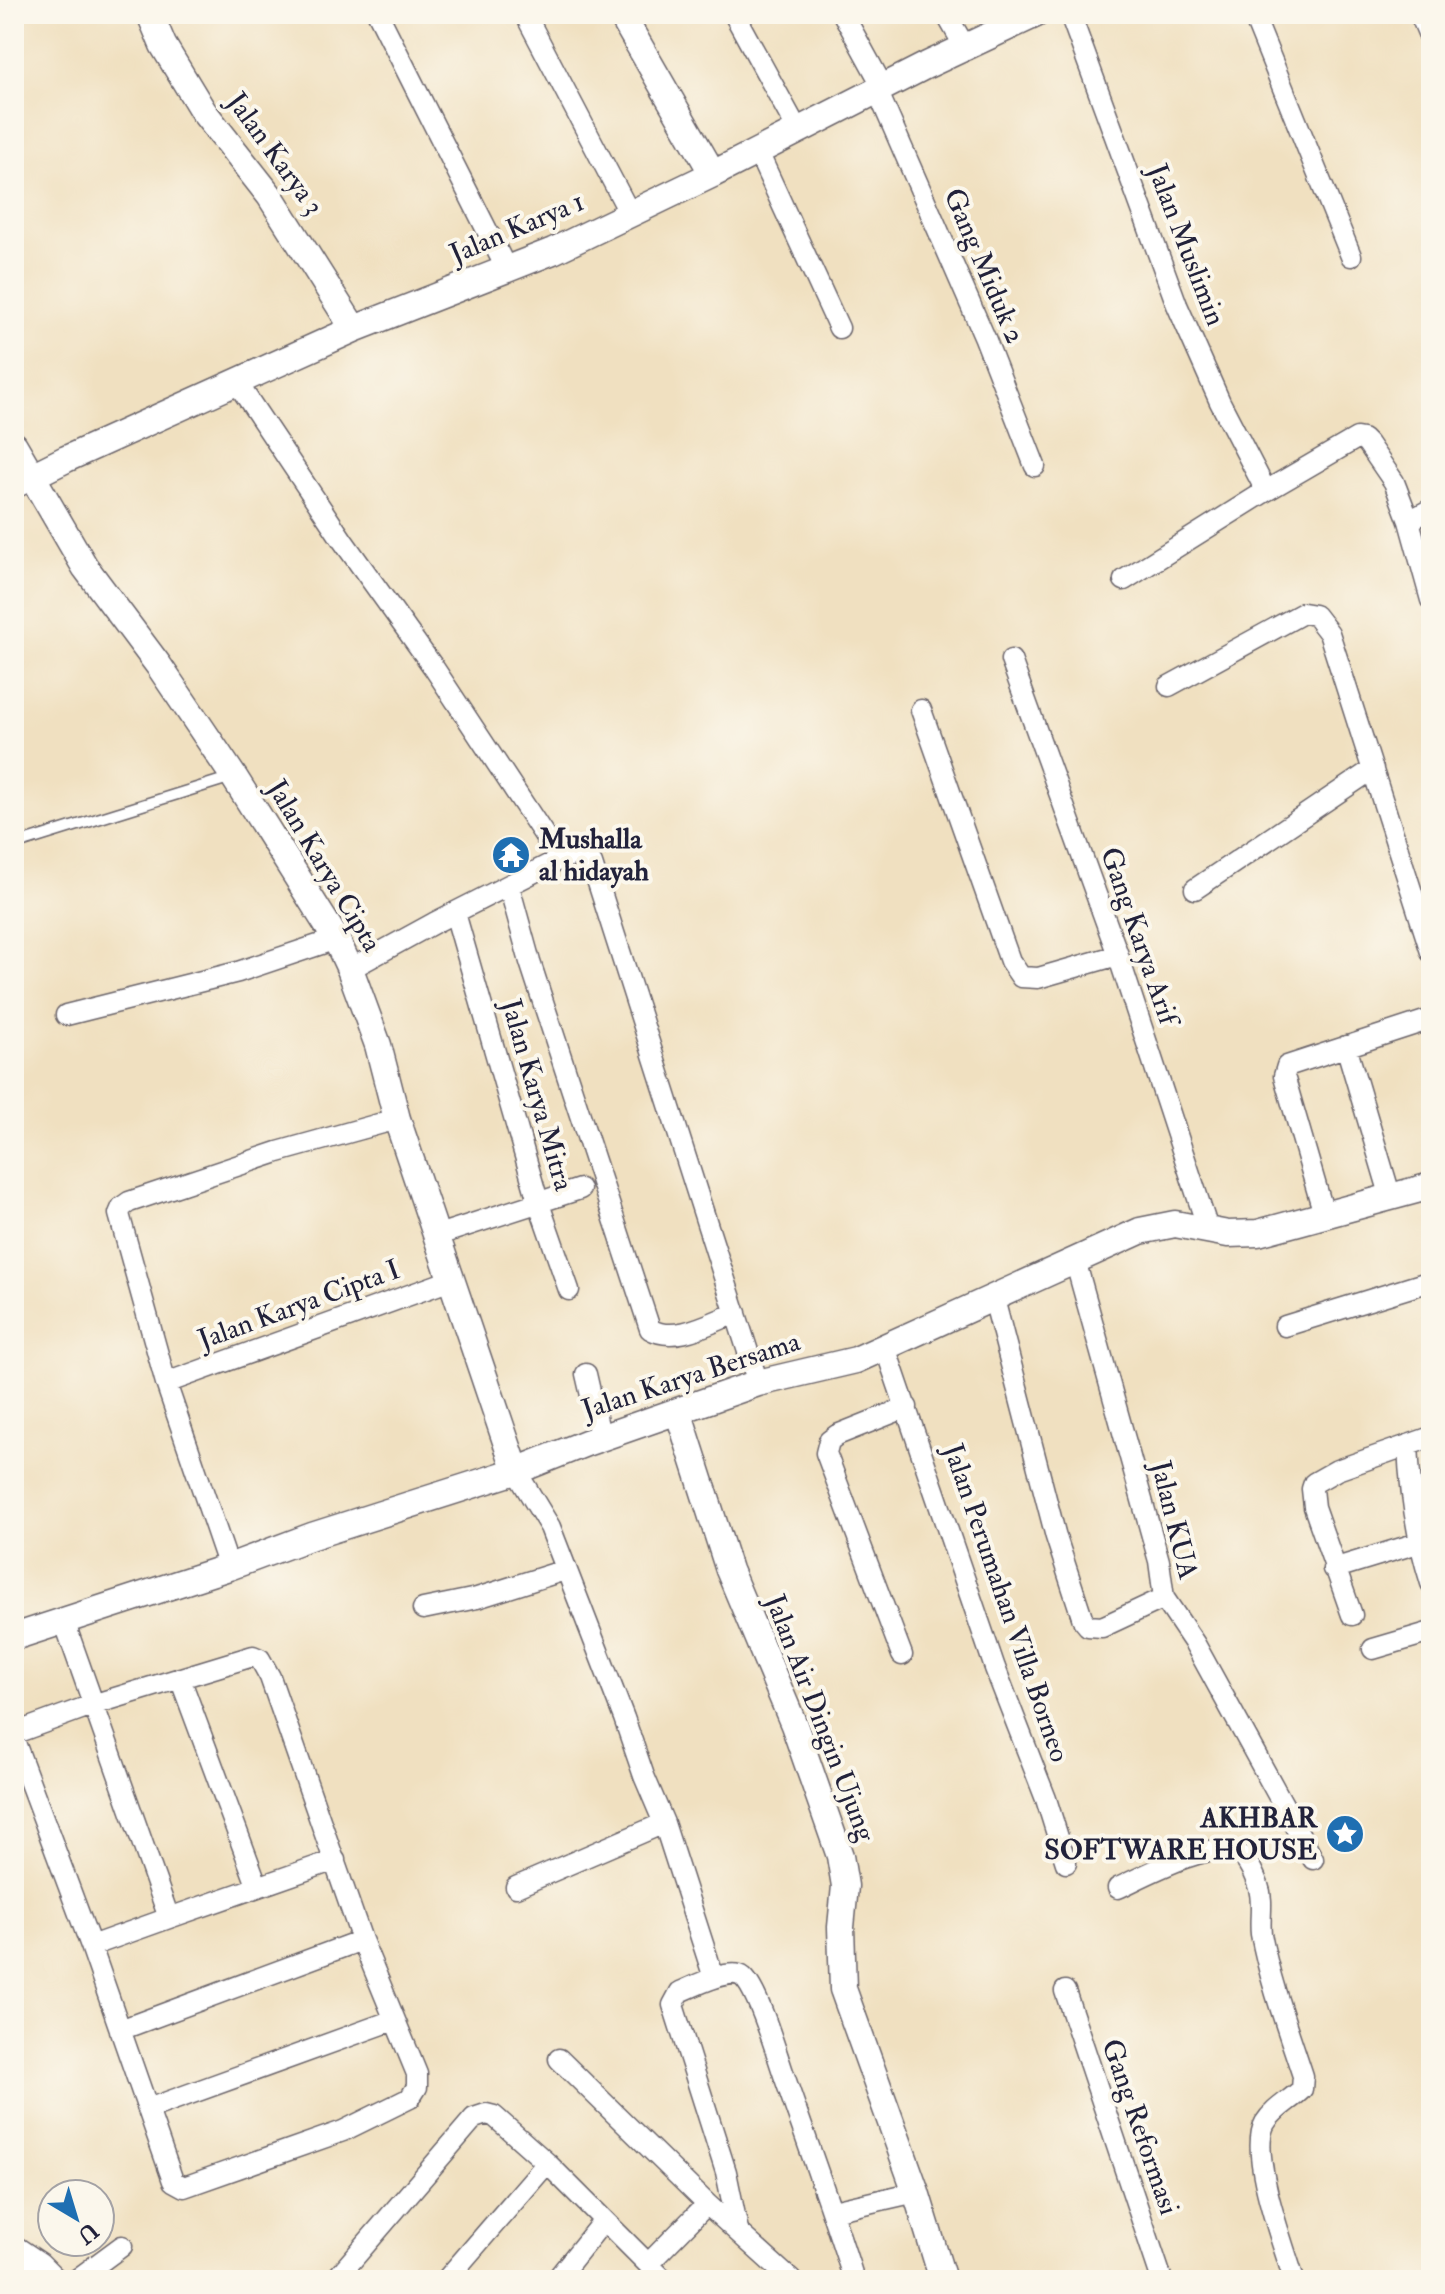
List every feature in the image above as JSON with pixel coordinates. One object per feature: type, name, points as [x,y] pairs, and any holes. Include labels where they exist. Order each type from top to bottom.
[{"type":"street","name":"Jalan Karya 3","points":[[150,14],[163,45],[203,111],[270,196],[354,329]]},
{"type":"street","points":[[378,14],[506,268]]},
{"type":"street","points":[[525,14],[630,214]]},
{"type":"street","points":[[621,14],[713,174]]},
{"type":"street","points":[[734,14],[797,129]]},
{"type":"street","name":"Gang Miduk 2","points":[[843,14],[880,88],[1035,466]]},
{"type":"street","points":[[946,14],[965,47]]},
{"type":"street","name":"Jalan Karya 1","points":[[23,480],[354,329],[553,251],[1036,14]]},
{"type":"street","name":"Jalan Muslimin","points":[[1070,14],[1177,305],[1220,402],[1266,491]]},
{"type":"street","points":[[1253,14],[1351,256]]},
{"type":"street","points":[[1420,14],[1431,40]]},
{"type":"street","points":[[757,150],[839,328]]},
{"type":"street","points":[[236,381],[343,541],[434,668],[560,859]]},
{"type":"street","points":[[1124,580],[1352,439],[1363,439],[1394,482],[1409,521],[1431,600]]},
{"type":"street","name":"Jalan Karya Cipta","points":[[14,445],[23,480],[159,666],[234,777],[336,939],[378,1045],[397,1119],[516,1471]]},
{"type":"street","points":[[1409,521],[1431,509]]},
{"type":"street","points":[[1169,686],[1303,613],[1315,615],[1329,633],[1429,939]]},
{"type":"street","name":"Gang Karya Arif","points":[[1011,660],[1118,955],[1209,1232]]},
{"type":"street","points":[[921,710],[1010,961],[1021,977],[1038,978],[1118,955]]},
{"type":"street","points":[[1195,889],[1373,769]]},
{"type":"street","points":[[350,969],[560,859],[577,854],[587,856],[758,1383]]},
{"type":"street","points":[[509,886],[530,962],[650,1329],[660,1335],[680,1333],[736,1313]]},
{"type":"street","name":"Jalan Karya Mitra","points":[[455,913],[538,1201],[569,1290]]},
{"type":"street","points":[[66,1015],[238,972],[336,939]]},
{"type":"street","points":[[1324,1214],[1284,1076],[1290,1063],[1431,1019]]},
{"type":"street","points":[[1346,1046],[1391,1198]]},
{"type":"street","points":[[229,1567],[166,1383],[119,1214],[129,1202],[278,1152],[397,1119]]},
{"type":"street","name":"Jalan Karya Bersama","points":[[14,1637],[516,1471],[758,1383],[856,1360],[1140,1231],[1175,1224],[1209,1232],[1258,1233],[1431,1186]]},
{"type":"street","points":[[435,1236],[580,1189]]},
{"type":"street","name":"Jalan KUA","points":[[1075,1260],[1159,1561],[1164,1598],[1195,1644],[1251,1742],[1313,1859]]},
{"type":"street","name":"Jalan Karya Cipta I","points":[[166,1383],[451,1280]]},
{"type":"street","points":[[1285,1326],[1431,1281]]},
{"type":"street","points":[[994,1299],[1056,1537],[1083,1620],[1088,1626],[1102,1627],[1164,1598]]},
{"type":"street","name":"Jalan Perumahan Villa Borneo","points":[[885,1347],[995,1668],[1046,1799],[1066,1863]]},
{"type":"street","points":[[586,1374],[601,1439]]},
{"type":"street","points":[[902,1655],[826,1453],[829,1441],[837,1435],[907,1407]]},
{"type":"street","name":"Jalan Air Dingin Ujung","points":[[678,1411],[729,1570],[794,1725],[840,1856],[845,1886],[841,1927],[843,1989],[916,2192],[943,2280]]},
{"type":"street","points":[[1352,1615],[1333,1569],[1314,1507],[1314,1483],[1337,1470],[1431,1437]]},
{"type":"street","points":[[1408,1445],[1411,1501],[1418,1543],[1431,1583]]},
{"type":"street","points":[[516,1471],[550,1527],[664,1823],[714,1978]]},
{"type":"street","points":[[1333,1569],[1418,1543]]},
{"type":"street","points":[[423,1609],[477,1598],[565,1570]]},
{"type":"street","points":[[64,1621],[169,1918]]},
{"type":"street","points":[[1373,1649],[1431,1632]]},
{"type":"street","points":[[253,1656],[260,1659],[270,1677],[362,1940],[417,2074],[410,2098],[329,2136],[179,2187],[173,2181],[14,1739],[18,1732],[92,1705],[253,1656]]},
{"type":"street","points":[[180,1678],[257,1885]]},
{"type":"street","points":[[516,1887],[664,1823]]},
{"type":"street","points":[[1118,1888],[1176,1861],[1231,1850],[1241,1855],[1259,1888],[1261,1931],[1273,1983],[1303,2076],[1302,2089],[1278,2108],[1266,2122],[1259,2138],[1261,2165],[1294,2280]]},
{"type":"street","points":[[91,1946],[335,1860]]},
{"type":"street","points":[[120,2030],[362,1940]]},
{"type":"street","points":[[738,2230],[726,2172],[675,2020],[673,2005],[680,1992],[714,1978],[737,1974],[744,1978],[762,2012],[833,2211],[854,2280]]},
{"type":"street","name":"Gang Reformasi","points":[[1065,1991],[1162,2280]]},
{"type":"street","points":[[148,2109],[394,2020]]},
{"type":"street","points":[[559,2059],[707,2204],[791,2280]]},
{"type":"street","points":[[335,2280],[478,2116],[494,2116],[547,2163],[664,2280]]},
{"type":"street","points":[[446,2280],[547,2163]]},
{"type":"street","points":[[833,2211],[916,2192]]},
{"type":"street","points":[[648,2264],[707,2204]]},
{"type":"street","points":[[556,2280],[604,2220]]},
{"type":"street","points":[[76,2280],[122,2246]]},
{"type":"street","points":[[14,2249],[38,2265],[53,2280]]},
{"type":"lane","points":[[14,845],[234,777]]},
{"type":"place","name":"Mushalla al hidayah","points":[[511,855]]},
{"type":"place","name":"AKHBAR SOFTWARE HOUSE","points":[[1345,1834]]}]
